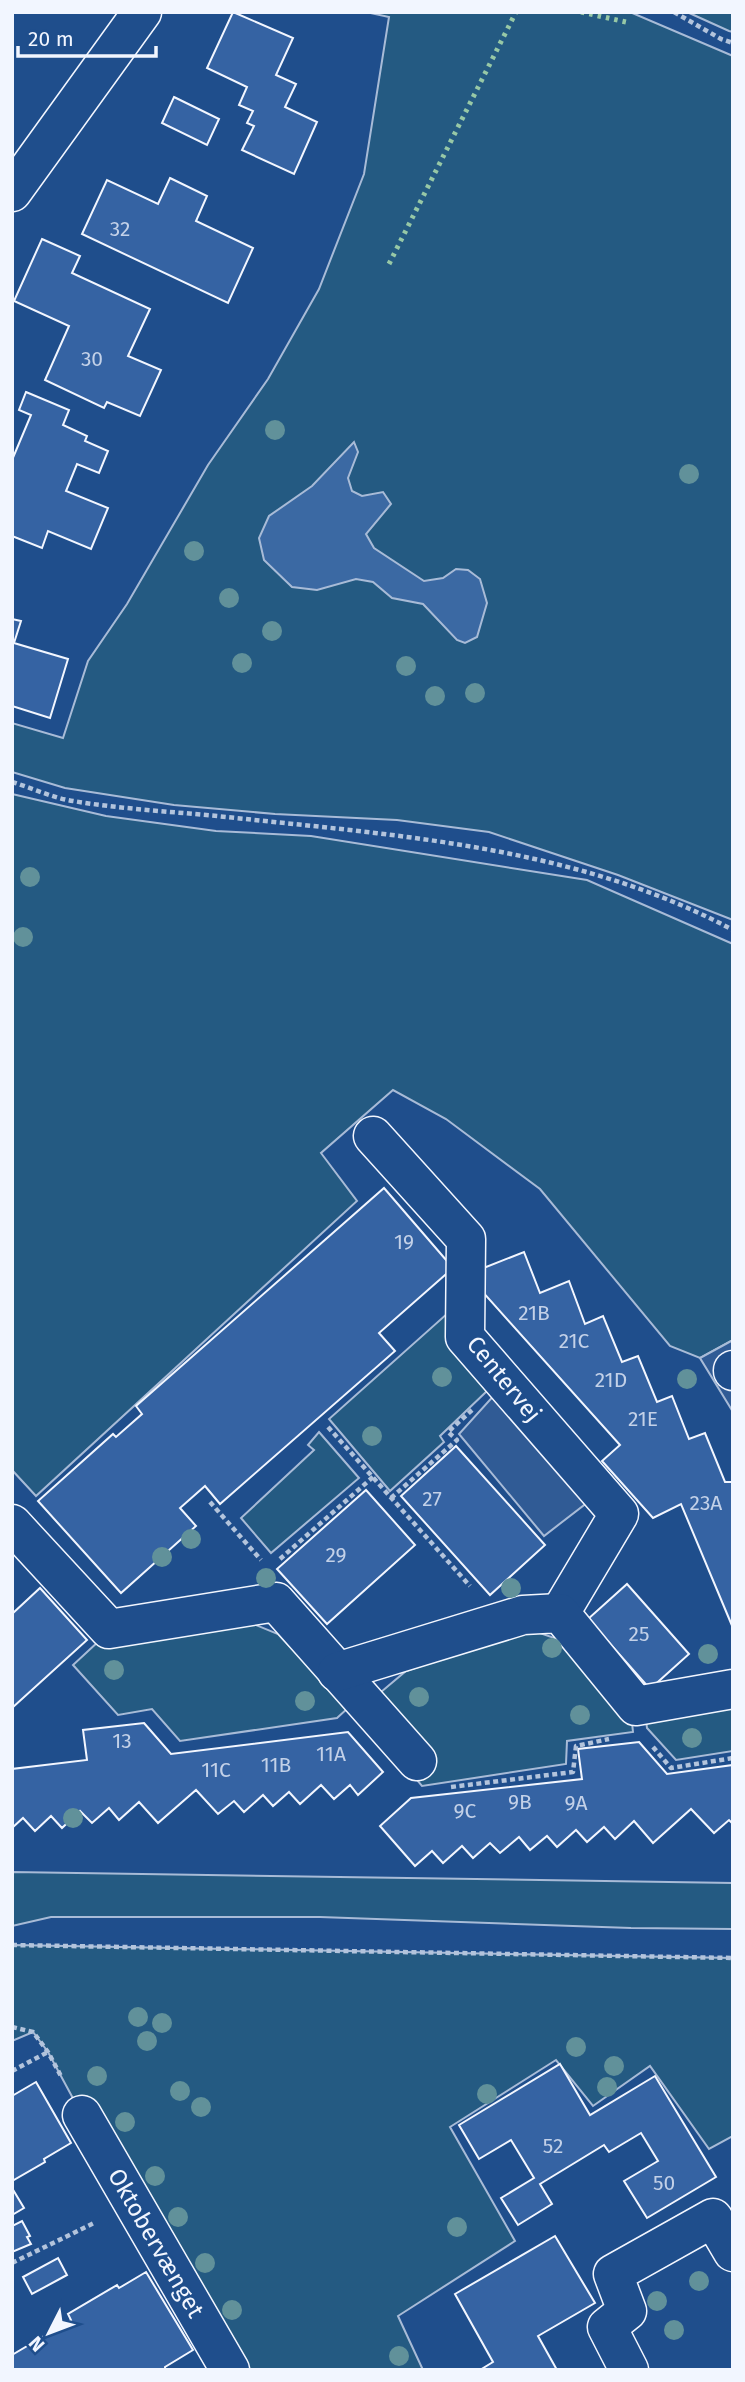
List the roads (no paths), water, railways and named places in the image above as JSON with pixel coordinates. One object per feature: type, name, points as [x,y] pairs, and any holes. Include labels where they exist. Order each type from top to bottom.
[{"type":"street","points":[[12,192],[142,12]]},
{"type":"street","name":"Centervej","points":[[373,1136],[466,1238],[465,1337],[619,1514],[560,1613]]},
{"type":"street","points":[[12,1524],[109,1629],[276,1602],[430,1774]]},
{"type":"street","points":[[337,1672],[523,1615],[560,1613],[639,1719],[733,1689]]},
{"type":"street","name":"Oktobervænget","points":[[82,2115],[230,2370]]},
{"type":"street","points":[[629,2370],[607,2327],[627,2311],[613,2274],[713,2218],[733,2252]]}]
